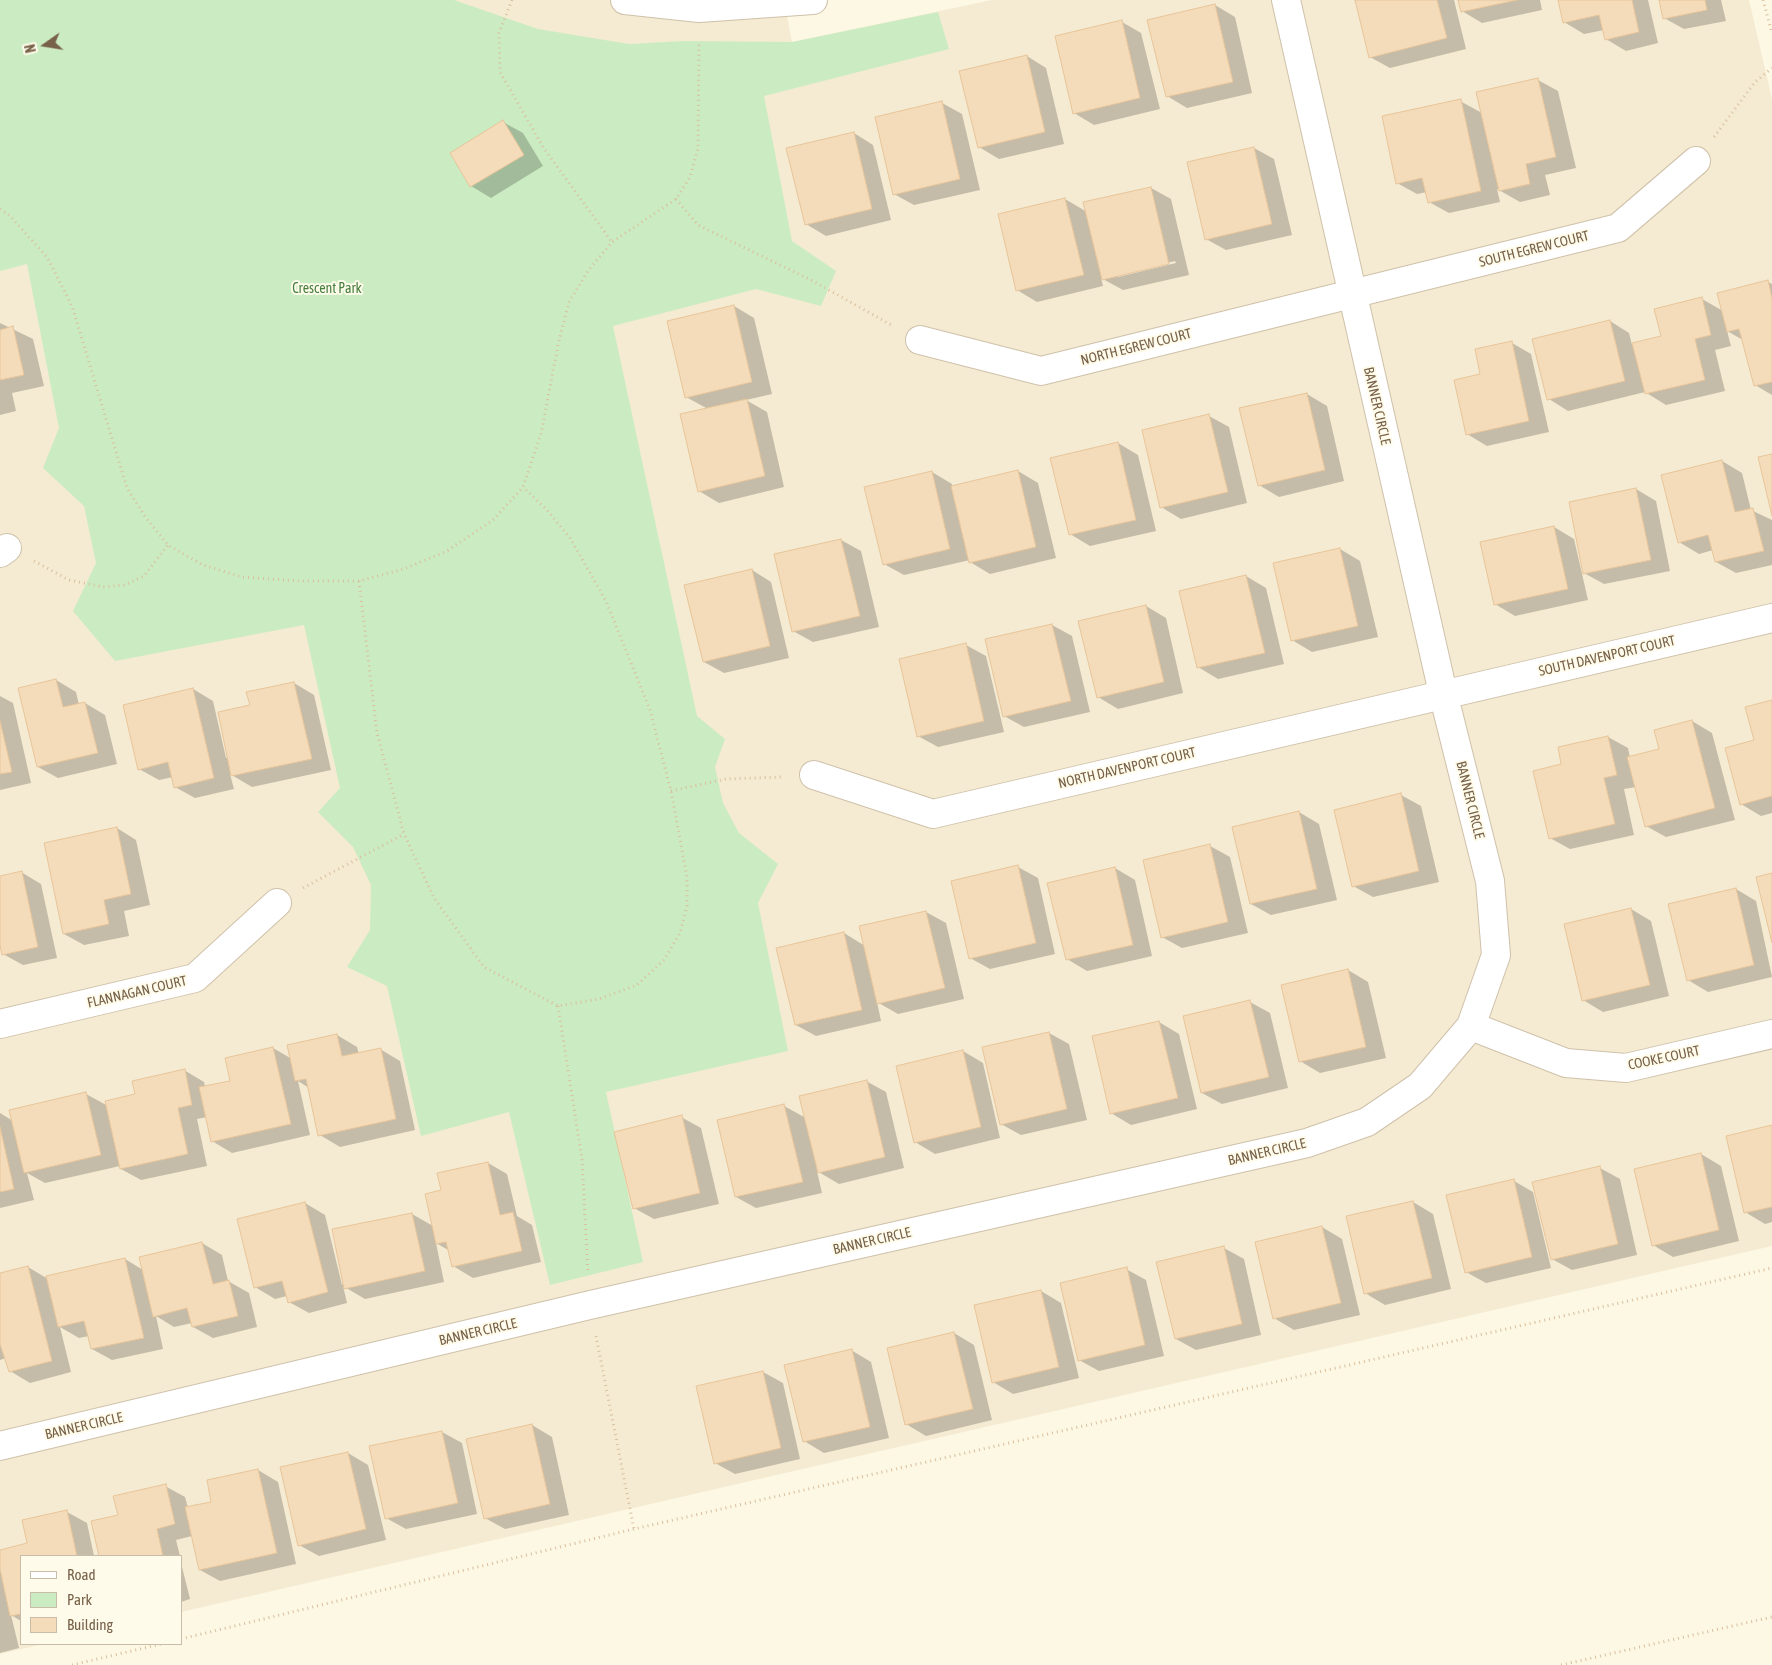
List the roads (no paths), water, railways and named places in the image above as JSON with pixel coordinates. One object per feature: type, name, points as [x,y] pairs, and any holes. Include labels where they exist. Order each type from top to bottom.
[{"type":"street","points":[[625,0],[699,8],[813,0]]},
{"type":"street","name":"BANNER CIRCLE","points":[[0,1446],[590,1305],[1307,1143],[1367,1122],[1420,1086],[1471,1026],[1496,955],[1490,880],[1443,693],[1286,0]]},
{"type":"street","name":"SOUTH EGREW COURT","points":[[1352,295],[1618,228],[1696,162]]},
{"type":"street","name":"NORTH EGREW COURT","points":[[920,340],[1041,370],[1352,295]]},
{"type":"street","name":"SOUTH DAVENPORT COURT","points":[[1443,693],[1772,618]]},
{"type":"street","name":"NORTH DAVENPORT COURT","points":[[814,775],[933,814],[1443,693]]},
{"type":"street","name":"FLANNAGAN COURT","points":[[0,1024],[195,978],[277,903]]},
{"type":"street","name":"COOKE COURT","points":[[1471,1026],[1566,1064],[1626,1068],[1772,1034]]},
{"type":"park label","name":"Crescent Park","points":[[327,289]]}]
